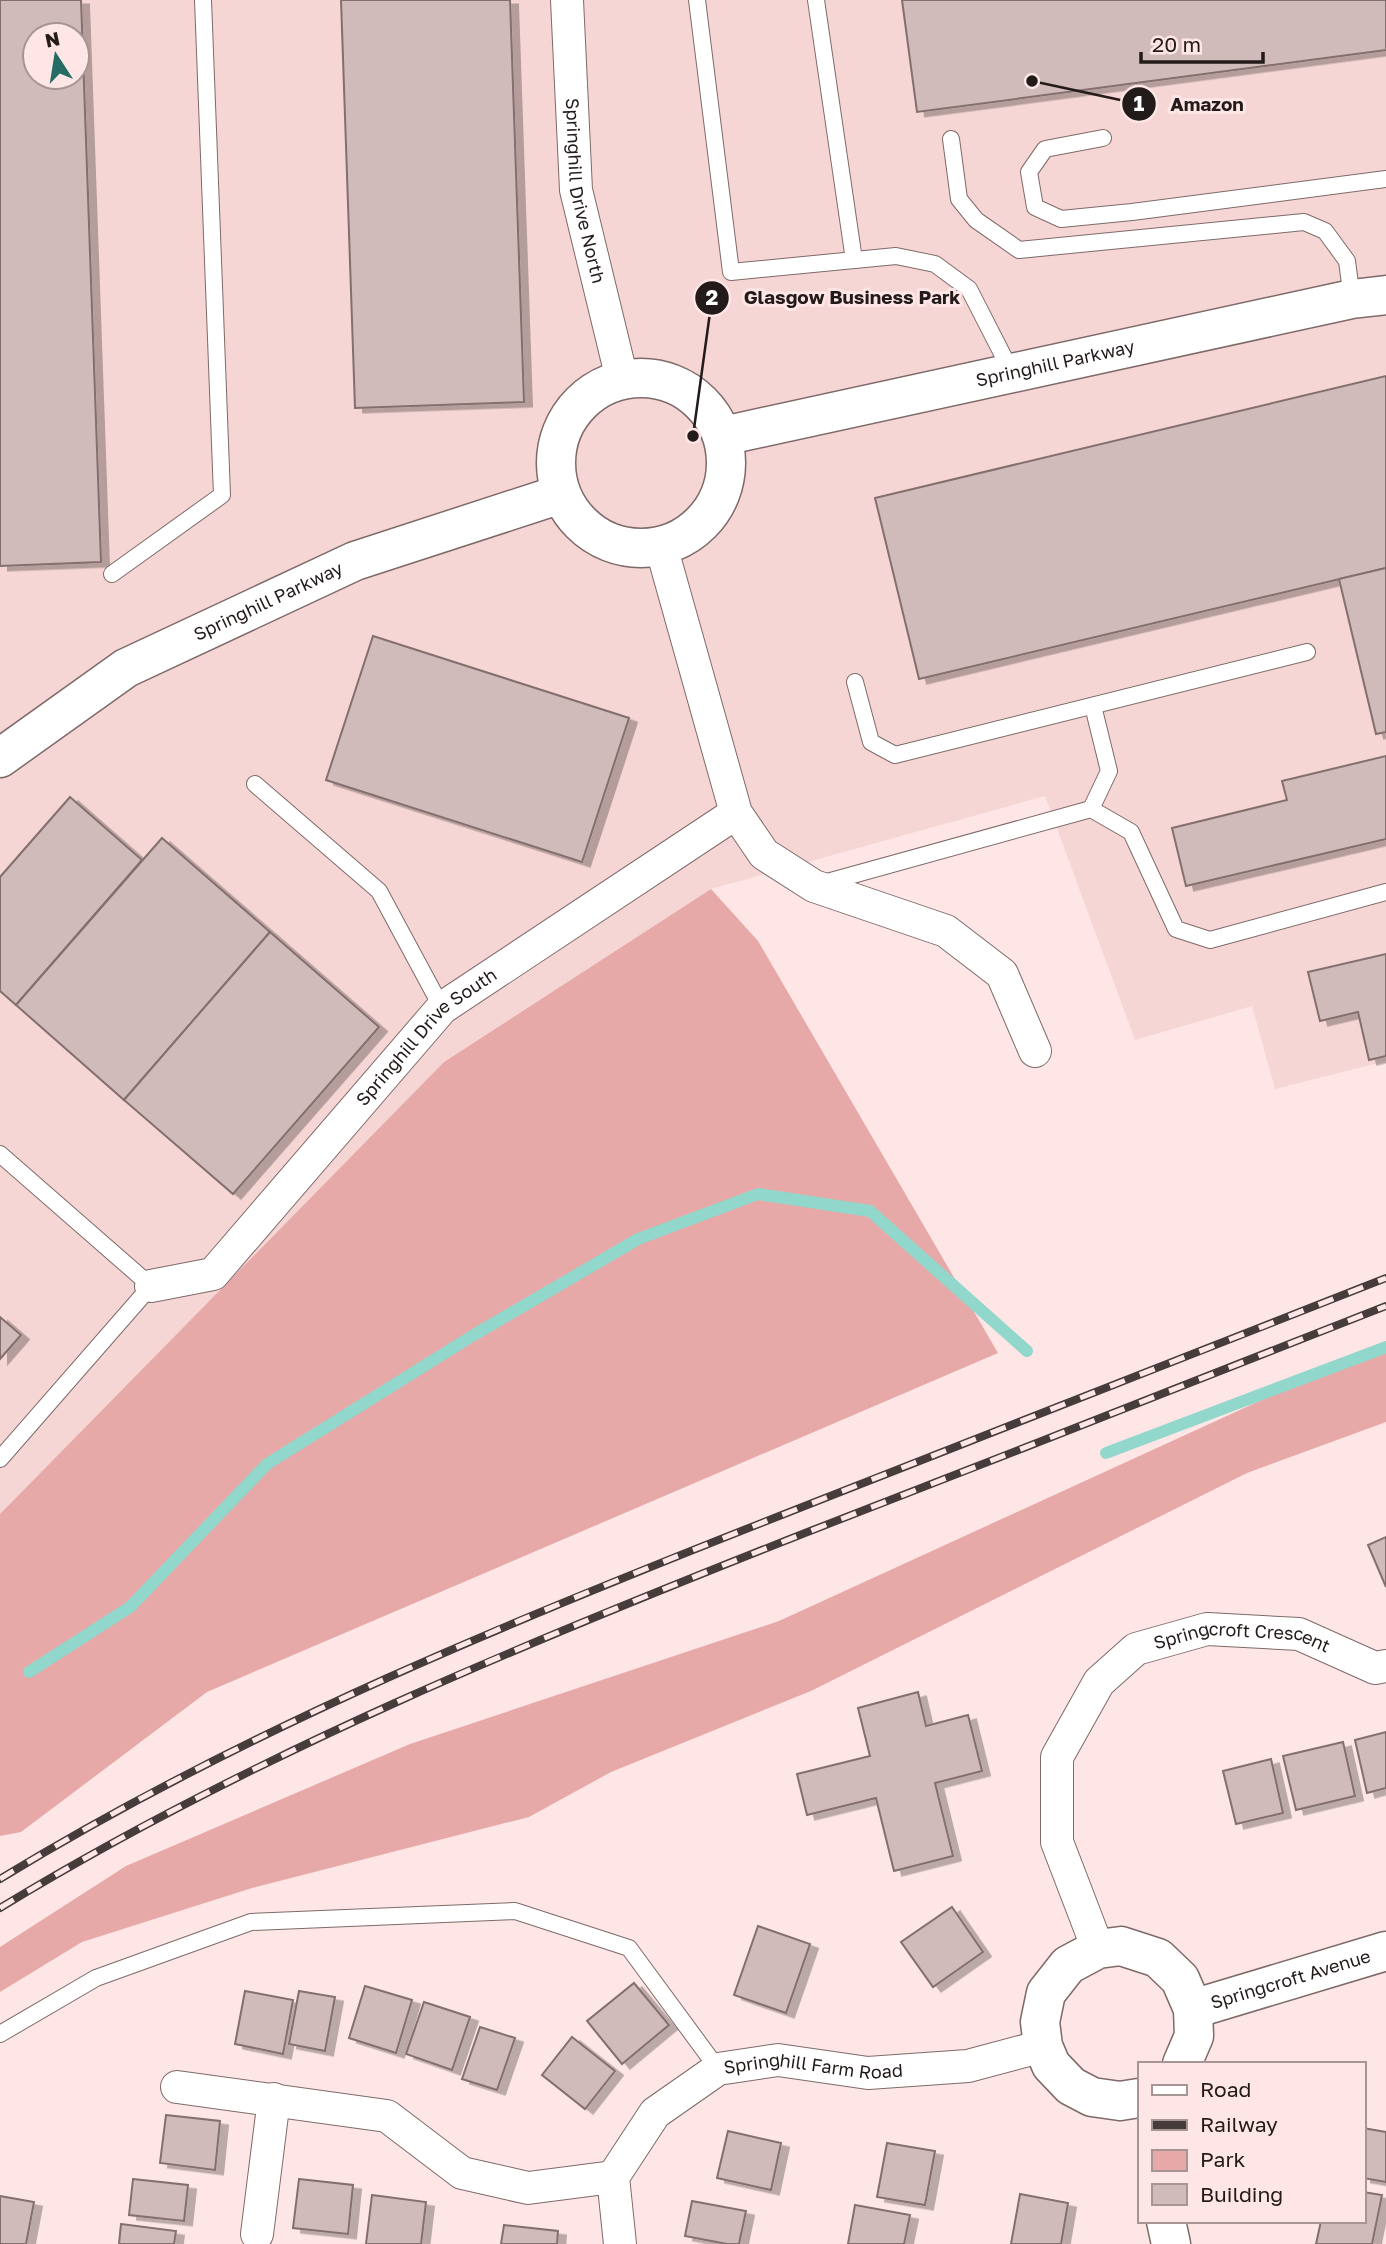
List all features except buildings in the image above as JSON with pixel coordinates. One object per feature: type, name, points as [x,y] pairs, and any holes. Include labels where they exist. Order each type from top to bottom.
[{"type":"street","name":"Springhill Drive North","points":[[567,0],[576,190],[622,379]]},
{"type":"street","name":"Springhill Parkway","points":[[723,436],[1369,297]]},
{"type":"street","points":[[648,377],[672,383],[694,395],[712,414],[723,436],[727,464],[722,492],[708,517],[687,536],[661,546],[636,548],[612,544],[591,533],[573,516],[561,494],[555,465],[559,436],[573,410],[595,391],[622,379],[648,377]]},
{"type":"street","name":"Springhill Parkway","points":[[0,758],[126,668],[162,651],[355,561],[561,494]]},
{"type":"street","points":[[661,546],[736,813],[764,854],[814,886],[946,931],[1002,974],[1035,1051]]},
{"type":"street","name":"Springhill Drive South","points":[[150,1286],[213,1274],[443,1008],[736,813]]},
{"type":"street","name":"Springcroft Crescent","points":[[1097,1949],[1058,1842],[1057,1757],[1099,1682],[1136,1649],[1207,1629],[1299,1634],[1375,1668],[1386,1666]]},
{"type":"street","points":[[1138,2098],[1120,2101],[1092,2097],[1071,2085],[1051,2065],[1043,2046],[1040,2022],[1046,1993],[1068,1965],[1097,1949],[1121,1946],[1158,1958],[1180,1979],[1193,2009],[1194,2036],[1183,2062]]},
{"type":"street","name":"Springcroft Avenue","points":[[1193,2009],[1386,1951]]},
{"type":"street","name":"Springhill Farm Road","points":[[613,2177],[655,2113],[718,2069],[778,2060],[868,2073],[968,2066],[1043,2046]]},
{"type":"street","points":[[177,2087],[387,2116],[462,2173],[528,2188],[613,2177],[620,2244]]},
{"type":"street","points":[[257,2234],[274,2099]]},
{"type":"street","points":[[1166,2223],[1171,2244]]},
{"type":"lane","points":[[112,574],[222,495],[203,0]]},
{"type":"lane","points":[[697,0],[731,272],[896,256],[935,264],[970,289],[1012,373]]},
{"type":"lane","points":[[816,0],[854,260]]},
{"type":"lane","points":[[1103,138],[1045,149],[1029,172],[1035,207],[1061,219],[1386,179]]},
{"type":"lane","points":[[951,139],[959,199],[976,220],[1019,250],[1304,222],[1325,231],[1369,297]]},
{"type":"lane","points":[[855,682],[871,742],[895,755],[1307,652]]},
{"type":"lane","points":[[1091,810],[1109,771],[1093,706]]},
{"type":"lane","points":[[255,784],[379,891],[443,1008]]},
{"type":"lane","points":[[814,886],[1091,810],[1131,832],[1176,929],[1210,940],[1386,891]]},
{"type":"lane","points":[[0,1154],[150,1286],[0,1459]]},
{"type":"lane","points":[[0,2034],[96,1978],[251,1922],[515,1911],[629,1948],[718,2069]]},
{"type":"shaded area","points":[[0,0],[1386,0],[1386,1061],[1275,1089],[1252,1006],[1135,1040],[1045,796],[711,889],[444,1062],[0,1514]]},
{"type":"green space","points":[[711,889],[758,941],[998,1353],[207,1692],[21,1832],[0,1836],[0,1514],[444,1062]]},
{"type":"green space","points":[[1386,1343],[1386,1422],[1247,1473],[811,1691],[611,1772],[529,1817],[252,1888],[82,1942],[0,1992],[0,1947],[126,1866],[410,1744],[779,1621]]},
{"type":"waterway","points":[[29,1672],[130,1607],[267,1464],[472,1336],[638,1239],[758,1194],[870,1211],[1027,1351]]},
{"type":"waterway","points":[[1106,1453],[1386,1347]]},
{"type":"railway","points":[[0,1879],[191,1772],[289,1724],[488,1634],[690,1551],[1386,1278]]},
{"type":"railway","points":[[0,1908],[96,1852],[194,1800],[394,1703],[702,1574],[1386,1306]]},
{"type":"place","name":"Amazon","points":[[1032,81]]},
{"type":"place","name":"Glasgow Business Park","points":[[693,436]]}]
